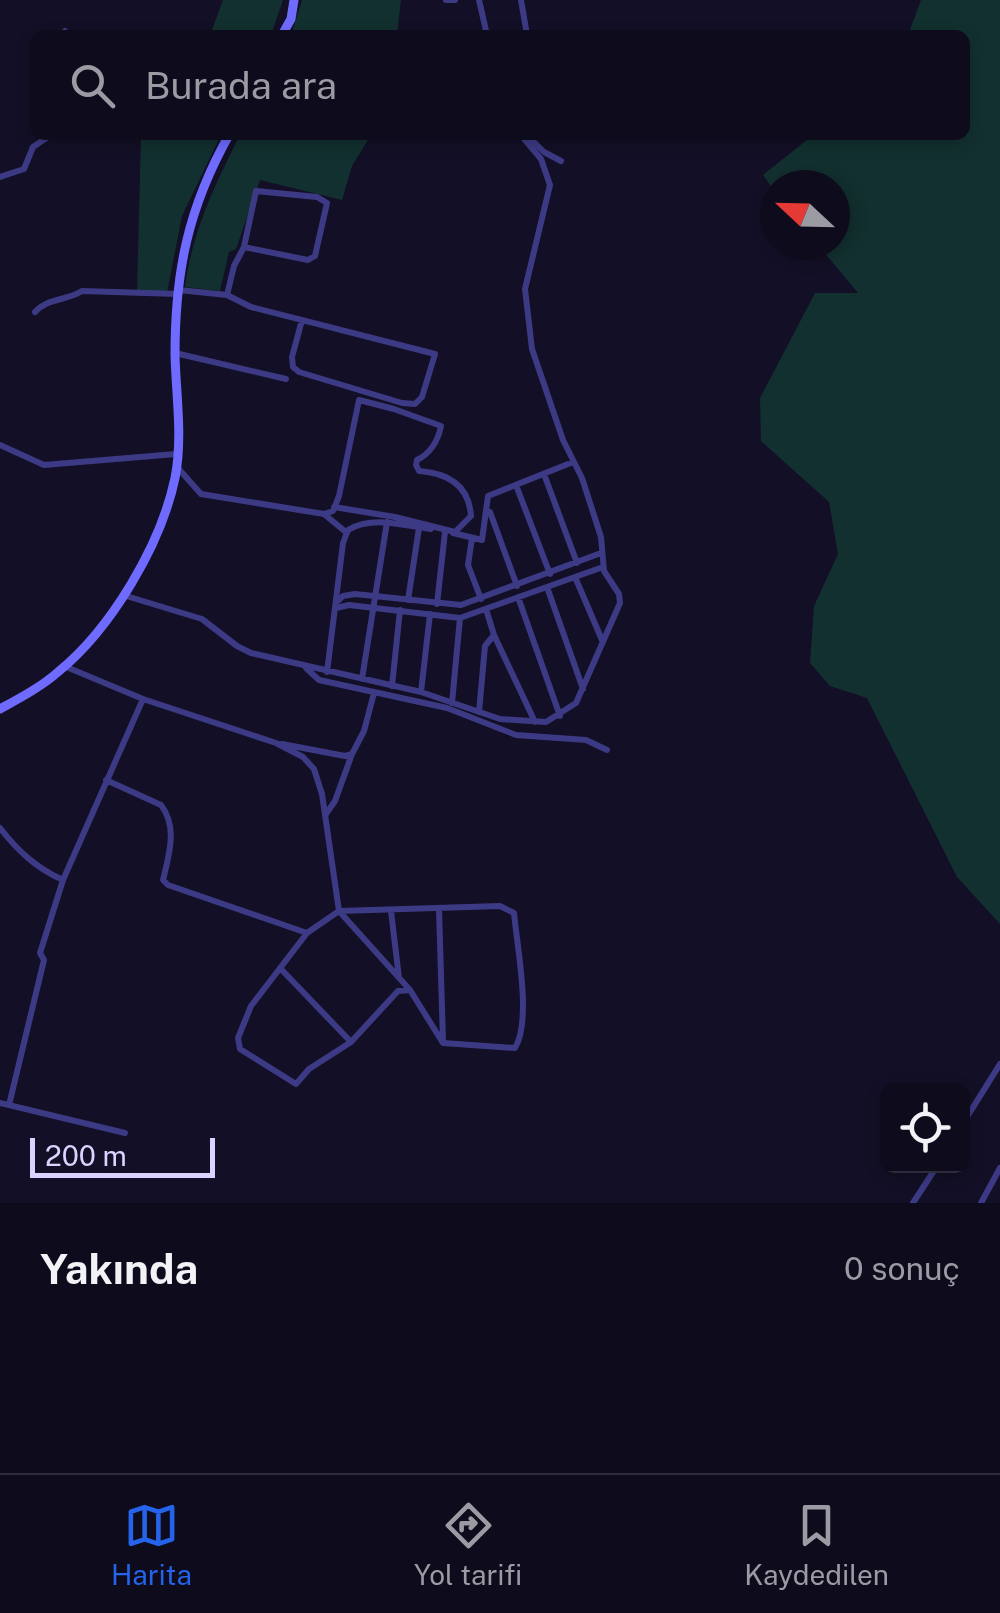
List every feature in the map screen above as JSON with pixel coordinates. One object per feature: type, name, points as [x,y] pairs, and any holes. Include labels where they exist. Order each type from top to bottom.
[{"type":"main road","points":[[285,30],[294,0]]},
{"type":"main road","points":[[0,709],[64,666],[91,640],[123,595],[161,523],[176,466],[178,270],[204,179],[225,140]]},
{"type":"street","points":[[446,0],[455,0]]},
{"type":"street","points":[[479,0],[486,30]]},
{"type":"street","points":[[521,0],[526,30]]},
{"type":"street","points":[[0,177],[24,169],[33,147],[44,140]]},
{"type":"street","points":[[123,595],[202,619],[236,646],[305,667],[421,692],[500,719],[535,722],[560,716],[576,703],[620,602],[603,567],[595,516],[548,398],[530,338],[532,323],[525,289],[550,185],[547,169],[527,140]]},
{"type":"street","points":[[530,140],[561,161]]},
{"type":"street","points":[[227,295],[244,246],[256,191],[317,197],[326,203],[315,256],[308,260],[244,246]]},
{"type":"street","points":[[35,312],[42,304],[82,292],[227,295],[251,307],[302,320],[434,354],[422,397],[415,404],[402,403],[299,372],[293,367],[292,358],[302,320]]},
{"type":"street","points":[[175,352],[286,379]]},
{"type":"street","points":[[176,466],[201,494],[324,514],[334,507],[359,400],[394,408],[440,426],[438,436],[416,465],[419,470],[452,479],[464,489],[471,516],[455,532],[334,507]]},
{"type":"street","points":[[0,445],[44,465],[176,454]]},
{"type":"street","points":[[328,672],[347,533],[356,525],[387,522],[482,540],[488,496],[574,462]]},
{"type":"street","points":[[544,474],[577,562]]},
{"type":"street","points":[[516,485],[550,574]]},
{"type":"street","points":[[488,506],[517,586]]},
{"type":"street","points":[[324,514],[330,523],[347,533]]},
{"type":"street","points":[[362,679],[387,522]]},
{"type":"street","points":[[408,600],[420,528]]},
{"type":"street","points":[[437,604],[445,532]]},
{"type":"street","points":[[472,537],[468,565],[481,598]]},
{"type":"street","points":[[337,605],[343,596],[354,594],[461,606],[602,553]]},
{"type":"street","points":[[337,605],[460,618],[603,567]]},
{"type":"street","points":[[574,577],[602,642]]},
{"type":"street","points":[[547,587],[583,689]]},
{"type":"street","points":[[518,597],[560,716]]},
{"type":"street","points":[[486,609],[535,722]]},
{"type":"street","points":[[392,686],[400,610]]},
{"type":"street","points":[[421,692],[430,614]]},
{"type":"street","points":[[452,703],[460,618]]},
{"type":"street","points":[[479,712],[485,646],[494,634]]},
{"type":"street","points":[[64,666],[143,699],[276,743],[352,754]]},
{"type":"street","points":[[305,667],[319,680],[447,708],[516,734],[586,740],[607,750]]},
{"type":"street","points":[[326,814],[364,732],[374,693]]},
{"type":"street","points":[[126,1133],[4,1104],[62,880],[143,699]]},
{"type":"street","points":[[276,743],[303,757],[314,769],[326,814],[339,911],[410,990],[443,1043]]},
{"type":"street","points":[[106,780],[160,804],[166,811],[171,830],[164,880],[168,885],[306,933]]},
{"type":"street","points":[[0,828],[43,872],[62,880]]},
{"type":"street","points":[[410,990],[398,991],[351,1042],[309,1070],[296,1084],[240,1049],[238,1038],[243,1021],[280,968],[306,933],[339,911],[500,906],[512,910],[522,1014],[518,1043],[515,1048],[443,1043]]},
{"type":"street","points":[[439,909],[443,1043]]},
{"type":"street","points":[[391,911],[400,979]]},
{"type":"street","points":[[280,968],[351,1042]]},
{"type":"street","points":[[970,1112],[999,1069]]},
{"type":"street","points":[[981,1203],[1000,1168]]},
{"type":"street","points":[[914,1203],[933,1173]]},
{"type":"green space","points":[[223,0],[283,0],[273,30],[212,30]]},
{"type":"green space","points":[[302,0],[401,0],[398,30],[293,30]]},
{"type":"green space","points":[[921,0],[1000,0],[1000,924],[957,877],[867,698],[830,686],[810,663],[814,606],[838,554],[829,502],[761,441],[760,398],[815,293],[858,293],[830,260],[850,260],[850,170],[769,170],[807,140],[970,140],[970,30],[910,30]]},
{"type":"green space","points":[[141,140],[219,140],[182,216],[167,293],[137,292]]},
{"type":"green space","points":[[238,140],[368,140],[352,166],[342,200],[260,180],[236,249],[229,252],[220,291],[185,287],[213,190]]}]
